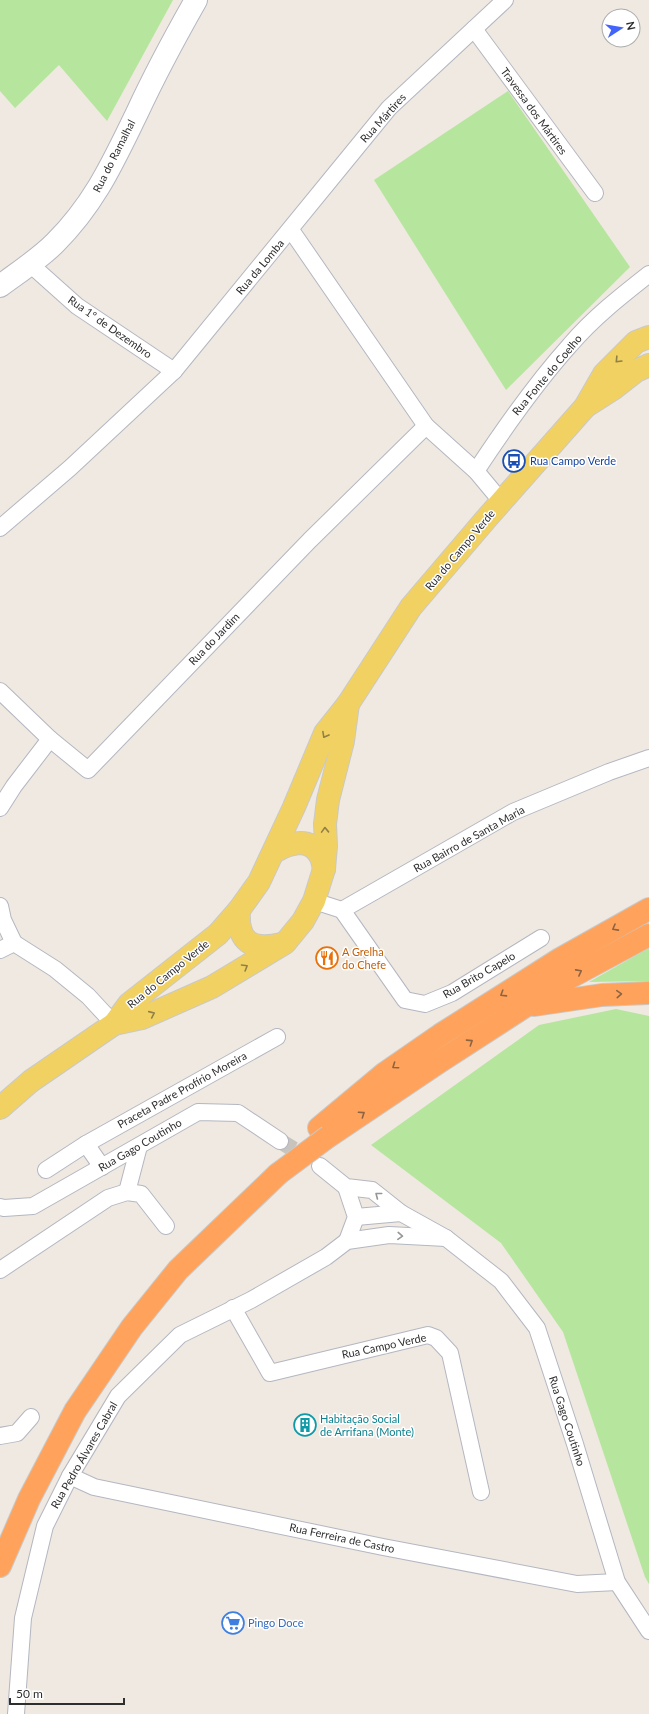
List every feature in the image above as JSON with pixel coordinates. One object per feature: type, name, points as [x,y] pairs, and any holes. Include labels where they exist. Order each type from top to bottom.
[{"type":"highway","points":[[324,1132],[385,1073],[446,1031],[560,958],[645,909]]},
{"type":"highway","points":[[0,1537],[18,1494],[67,1406],[124,1321],[171,1265],[274,1171],[324,1132],[569,978],[649,935]]},
{"type":"highway","points":[[525,1006],[602,995],[649,993]]},
{"type":"highway","points":[[0,1566],[29,1499],[75,1411],[132,1327],[178,1270],[274,1171]]},
{"type":"main road","name":"Rua do Campo Verde","points":[[114,1024],[129,1004],[218,934],[239,910],[259,882],[274,852],[325,733],[348,704],[411,607],[501,501],[585,407],[604,374],[636,342],[649,337]]},
{"type":"main road","name":"Rua do Campo Verde","points":[[585,407],[613,389],[636,371],[649,365]]},
{"type":"main road","name":"Rua do Campo Verde","points":[[114,1024],[142,1018],[212,987],[285,943],[303,921],[314,901],[324,869],[326,846],[325,824],[328,800],[343,741],[348,704]]},
{"type":"main road","points":[[274,852],[283,846],[296,842],[311,846],[319,853],[324,869]]},
{"type":"main road","points":[[239,910],[238,921],[241,933],[246,941],[256,946],[269,947],[285,943]]},
{"type":"main road","points":[[0,1108],[31,1081],[114,1024]]},
{"type":"street","name":"Rua do Ramalhal","points":[[0,286],[55,244],[84,210],[100,187],[121,148],[167,51],[196,0]]},
{"type":"street","name":"Rua Mártires","points":[[291,230],[389,108],[505,0]]},
{"type":"street","name":"Travessa dos Mártires","points":[[474,28],[595,193]]},
{"type":"street","name":"Rua da Lomba","points":[[0,528],[70,468],[174,371],[291,230],[426,426],[476,471],[501,501]]},
{"type":"street","name":"Rua 1º de Dezembro","points":[[30,264],[77,306],[174,371]]},
{"type":"street","name":"Rua Fonte do Coelho","points":[[476,471],[514,414],[571,344],[612,304],[649,274]]},
{"type":"street","name":"Rua do Jardim","points":[[0,691],[50,739],[88,770],[310,540],[426,426]]},
{"type":"street","points":[[0,808],[14,786],[50,739]]},
{"type":"street","name":"Rua Bairro de Santa Maria","points":[[342,910],[513,812],[609,772],[649,758]]},
{"type":"street","points":[[314,901],[342,910]]},
{"type":"street","points":[[0,906],[7,946],[55,969],[88,996],[114,1024]]},
{"type":"street","name":"Rua Brito Capelo","points":[[342,910],[405,1000],[425,1004],[452,993],[541,938]]},
{"type":"street","name":"Praceta Padre Profírio Moreira","points":[[46,1170],[86,1144],[277,1037]]},
{"type":"street","name":"Rua Gago Coutinho","points":[[0,1207],[33,1206],[198,1112],[238,1113],[280,1141]]},
{"type":"street","points":[[86,1144],[102,1167]]},
{"type":"street","points":[[128,1192],[139,1146]]},
{"type":"street","points":[[320,1166],[346,1187],[356,1218],[347,1241],[389,1235],[446,1238]]},
{"type":"street","name":"Rua Gago Coutinho","points":[[346,1187],[372,1190],[401,1213],[446,1238],[501,1281],[537,1328],[576,1444],[617,1582],[649,1630]]},
{"type":"street","points":[[0,1270],[108,1198],[128,1192],[141,1194],[166,1226]]},
{"type":"street","points":[[356,1218],[401,1213]]},
{"type":"street","name":"Rua Pedro Álvares Cabral","points":[[16,1714],[24,1618],[45,1526],[70,1476],[118,1396],[180,1335],[234,1308],[326,1257],[347,1241]]},
{"type":"street","name":"Rua Campo Verde","points":[[234,1308],[270,1373],[428,1335],[436,1338],[450,1353],[481,1492]]},
{"type":"street","points":[[0,1436],[17,1433],[31,1417]]},
{"type":"street","name":"Rua Ferreira de Castro","points":[[70,1476],[94,1486],[383,1547],[577,1584],[617,1582]]},
{"type":"green space","points":[[0,0],[173,0],[107,121],[59,65],[15,108],[0,91]]},
{"type":"green space","points":[[508,91],[630,267],[506,390],[374,180]]},
{"type":"green space","points":[[649,948],[649,981],[589,982]]},
{"type":"green space","points":[[616,1009],[649,1016],[649,1584],[645,1577],[563,1332],[501,1243],[371,1145],[539,1025]]},
{"type":"tunnel","points":[[280,1141],[311,1160]]},
{"type":"place","name":"Rua Campo Verde","points":[[514,461]]},
{"type":"place","name":"A Grelha do Chefe","points":[[327,958]]},
{"type":"place","name":"Habitação Social de Arrifana (Monte)","points":[[305,1425]]},
{"type":"place","name":"Pingo Doce","points":[[233,1623]]}]
